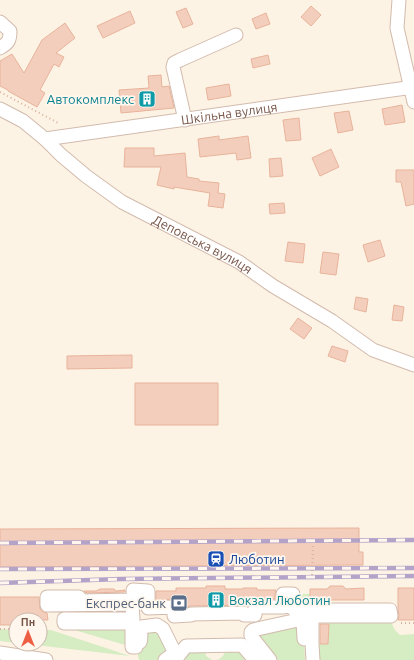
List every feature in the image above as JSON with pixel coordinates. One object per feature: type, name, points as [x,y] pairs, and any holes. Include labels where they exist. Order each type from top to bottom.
[{"type":"street","points":[[399,0],[397,28],[414,102]]},
{"type":"street","points":[[0,22],[10,31],[10,38],[7,43],[0,48]]},
{"type":"street","points":[[185,120],[173,67],[174,63],[236,35]]},
{"type":"street","name":"Шкільна вулиця","points":[[45,139],[412,88]]},
{"type":"street","name":"Деповська вулиця","points":[[0,109],[23,121],[86,176],[122,202],[240,262],[273,286],[332,321],[373,350],[414,365]]},
{"type":"street","points":[[165,660],[173,654],[173,649],[163,629],[158,625],[141,627],[141,640],[136,646],[132,646],[132,623],[64,623],[64,619],[132,619],[132,604],[47,605],[47,597],[79,597],[80,601],[134,600],[133,590],[148,591],[148,608],[174,608],[174,616],[191,614],[244,613],[244,615],[255,615],[255,607],[284,606],[284,594],[293,594],[294,610],[390,610],[391,616],[312,616],[313,660]]},
{"type":"street","points":[[270,660],[251,636],[251,632],[253,630],[298,620],[303,621],[305,660]]},
{"type":"street","points":[[175,660],[186,646],[236,645],[242,645],[256,660]]},
{"type":"street","points":[[0,653],[46,660]]},
{"type":"path","points":[[312,579],[313,539]]},
{"type":"green space","points":[[293,594],[310,594],[310,610],[294,610]]},
{"type":"green space","points":[[329,616],[391,616],[393,627],[400,635],[414,634],[414,660],[313,660],[312,644],[328,644]]},
{"type":"green space","points":[[303,621],[305,660],[269,660],[251,632]]},
{"type":"green space","points":[[132,623],[132,647],[64,627]]},
{"type":"green space","points":[[157,625],[173,649],[165,660],[139,660],[136,647],[140,630]]},
{"type":"green space","points":[[0,629],[8,630],[8,642],[0,641]]},
{"type":"green space","points":[[48,630],[51,630],[130,656],[48,646]]},
{"type":"green space","points":[[242,645],[255,660],[217,660],[223,656],[225,649]]},
{"type":"green space","points":[[186,646],[205,649],[206,656],[212,660],[175,660]]},
{"type":"building","points":[[311,6],[321,15],[311,26],[301,17]]},
{"type":"building","points":[[186,8],[193,24],[183,28],[176,12]]},
{"type":"building","points":[[130,11],[135,23],[103,38],[97,26]]},
{"type":"building","points":[[266,13],[270,24],[256,29],[252,19]]},
{"type":"building","points":[[65,23],[75,38],[56,53],[64,57],[59,67],[54,64],[40,90],[45,93],[37,107],[0,86],[0,61],[12,54],[24,73],[42,40]]},
{"type":"building","points":[[268,55],[270,64],[253,68],[251,59]]},
{"type":"building","name":"Автокомплекс","points":[[161,75],[162,87],[169,86],[174,108],[121,113],[119,90],[149,88],[148,76]]},
{"type":"building","points":[[229,84],[231,96],[208,100],[206,88]]},
{"type":"building","points":[[402,105],[405,122],[385,125],[382,109]]},
{"type":"building","points":[[349,111],[353,130],[338,133],[334,113]]},
{"type":"building","points":[[299,118],[301,140],[286,141],[283,120]]},
{"type":"building","points":[[219,136],[219,140],[248,136],[251,158],[237,160],[236,153],[200,157],[198,139]]},
{"type":"building","points":[[125,148],[154,148],[154,156],[185,153],[187,177],[199,179],[199,181],[219,183],[218,193],[225,194],[223,208],[208,206],[210,193],[174,187],[174,189],[157,185],[161,167],[124,167]]},
{"type":"building","points":[[331,149],[339,167],[320,176],[312,158]]},
{"type":"building","points":[[281,158],[283,176],[270,177],[269,159]]},
{"type":"building","points":[[396,170],[414,170],[414,204],[406,206],[401,182],[396,182]]},
{"type":"building","points":[[284,203],[285,213],[270,214],[269,204]]},
{"type":"building","points":[[380,240],[385,256],[368,262],[363,245]]},
{"type":"building","points":[[288,242],[305,244],[303,263],[285,261]]},
{"type":"building","points":[[323,252],[339,254],[336,275],[320,273]]},
{"type":"building","points":[[356,297],[368,299],[366,312],[354,309]]},
{"type":"building","points":[[394,305],[404,307],[402,321],[392,320]]},
{"type":"building","points":[[298,318],[312,328],[304,339],[290,329]]},
{"type":"building","points":[[332,346],[348,351],[345,362],[328,356]]},
{"type":"building","points":[[132,355],[132,368],[67,369],[67,356]]},
{"type":"building","points":[[135,383],[218,383],[218,425],[135,425]]},
{"type":"building","points":[[359,528],[359,552],[363,552],[363,565],[0,567],[0,529]]},
{"type":"building","points":[[206,586],[225,586],[225,589],[257,588],[257,590],[276,590],[275,599],[251,600],[247,606],[191,606],[182,608],[181,603],[174,599],[156,600],[156,591],[176,591],[176,588],[206,588]]},
{"type":"building","points":[[330,586],[343,586],[346,589],[364,588],[364,600],[329,600],[329,602],[313,602],[313,600],[310,600],[310,589],[327,589]]},
{"type":"building","points":[[398,588],[414,588],[414,620],[398,620]]},
{"type":"building","points":[[100,589],[114,589],[116,591],[125,590],[125,592],[86,593],[84,591],[96,591]]},
{"type":"building","points":[[0,597],[39,597],[40,609],[43,612],[8,612],[8,625],[0,625]]},
{"type":"building","points":[[320,624],[329,624],[328,644],[320,644]]},
{"type":"railway","points":[[0,543],[414,540]]},
{"type":"railway","points":[[0,569],[414,568]]},
{"type":"railway","points":[[0,583],[121,579],[414,576]]},
{"type":"place","name":"Автокомплекс","points":[[147,99]]},
{"type":"place","name":"Люботин","points":[[216,559]]},
{"type":"place","name":"Вокзал Люботин","points":[[216,600]]},
{"type":"place","name":"Експрес-банк","points":[[179,603]]}]
